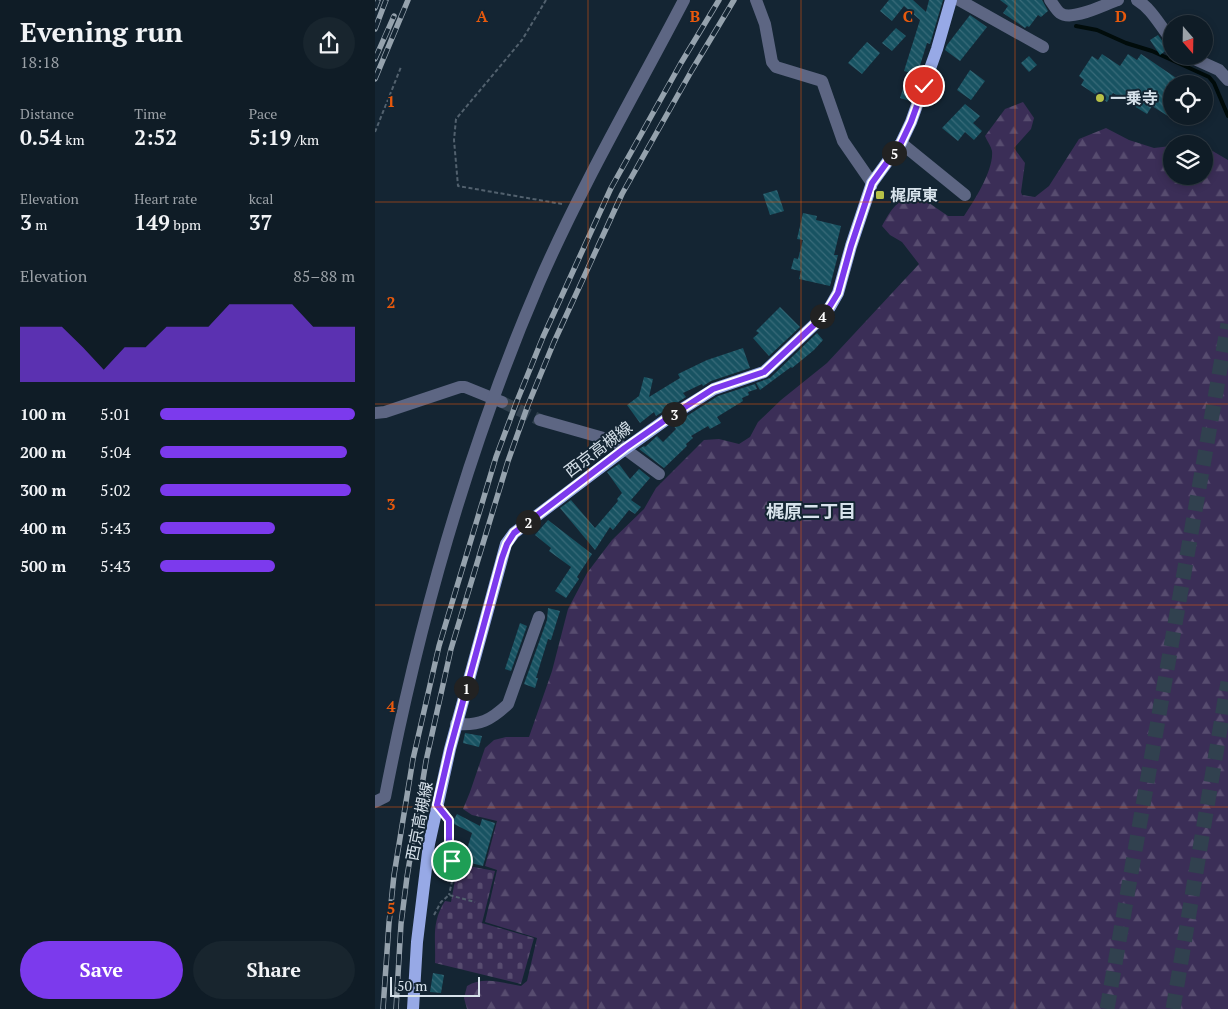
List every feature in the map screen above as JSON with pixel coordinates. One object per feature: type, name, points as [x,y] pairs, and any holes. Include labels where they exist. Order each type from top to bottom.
[{"type":"main road","name":"西京高槻線","points":[[413,1009],[417,942],[429,844],[437,805],[456,724],[502,558],[510,538],[625,448],[713,389],[764,372],[815,324],[830,306],[838,293],[848,255],[872,183],[901,143],[911,122],[937,49],[951,0]]},
{"type":"street","points":[[377,801],[385,797],[395,745],[429,601],[449,531],[539,283],[575,206],[684,0]]},
{"type":"street","points":[[756,0],[765,24],[772,62],[776,67],[823,81],[843,141],[872,183]]},
{"type":"street","points":[[959,0],[1043,48]]},
{"type":"street","points":[[1050,0],[1061,14],[1068,17],[1118,0]]},
{"type":"street","points":[[1137,0],[1144,4],[1163,30]]},
{"type":"street","points":[[1208,65],[1219,70],[1228,80]]},
{"type":"street","points":[[901,143],[965,195]]},
{"type":"street","points":[[375,413],[385,412],[460,387],[465,387],[497,400]]},
{"type":"street","points":[[540,420],[614,441],[659,474]]},
{"type":"street","points":[[456,724],[480,724],[509,704],[539,617]]},
{"type":"path","points":[[546,0],[516,48],[457,118],[454,140],[458,186],[575,206]]},
{"type":"path","points":[[375,132],[401,67]]},
{"type":"path","points":[[433,918],[441,902],[449,895],[455,866],[450,852],[449,820],[437,805]]},
{"type":"path","points":[[449,895],[475,902]]},
{"type":"green space","points":[[1023,102],[1034,118],[1031,129],[1014,148],[1025,163],[1022,195],[1035,197],[1049,186],[1079,139],[1106,128],[1129,140],[1154,148],[1163,147],[1163,185],[1213,185],[1213,151],[1228,160],[1228,1009],[467,1009],[464,998],[467,986],[473,983],[493,981],[521,986],[527,981],[537,938],[485,922],[497,870],[485,866],[497,821],[472,815],[463,809],[485,748],[494,740],[506,737],[529,737],[552,671],[568,609],[587,573],[612,540],[644,509],[656,488],[704,440],[719,439],[739,444],[750,437],[758,422],[781,400],[827,363],[919,264],[902,242],[890,235],[882,226],[888,215],[900,201],[916,194],[948,216],[964,216],[987,176],[990,167],[992,151],[985,136],[1005,109]]},
{"type":"green space","points":[[458,864],[495,871],[482,923],[534,938],[521,984],[435,963],[436,924],[445,901],[451,902]]},
{"type":"building","points":[[889,0],[913,0],[926,12],[929,0],[943,0],[930,44],[927,43],[917,75],[904,71],[920,20],[904,6],[892,21],[880,11]]},
{"type":"building","points":[[1000,0],[1042,0],[1048,11],[1041,17],[1038,15],[1029,27],[1025,28],[1003,13],[1008,6]]},
{"type":"building","points":[[970,15],[987,27],[960,61],[945,50]]},
{"type":"building","points":[[896,28],[906,36],[892,51],[882,43]]},
{"type":"building","points":[[1158,35],[1163,42],[1163,53],[1160,55],[1150,40]]},
{"type":"building","points":[[867,42],[880,53],[862,74],[848,63]]},
{"type":"building","points":[[1102,54],[1120,66],[1128,54],[1137,60],[1141,54],[1172,75],[1163,75],[1163,113],[1152,106],[1147,114],[1113,93],[1107,102],[1081,85],[1084,80],[1079,76],[1092,56],[1098,60]]},
{"type":"building","points":[[1029,56],[1037,65],[1029,72],[1021,63]]},
{"type":"building","points":[[970,70],[985,81],[971,100],[957,90]]},
{"type":"building","points":[[907,76],[917,80],[910,101],[900,98]]},
{"type":"building","points":[[965,104],[980,116],[973,123],[982,131],[974,140],[965,132],[958,141],[942,128]]},
{"type":"building","points":[[777,190],[784,211],[770,215],[763,194]]},
{"type":"building","points":[[803,213],[817,216],[816,220],[841,226],[834,255],[838,255],[830,286],[799,279],[801,271],[791,269],[794,258],[798,259],[803,240],[797,239]]},
{"type":"building","points":[[780,307],[800,327],[769,356],[753,338],[759,333],[756,331]]},
{"type":"building","points":[[817,333],[823,340],[814,350],[760,390],[756,383],[770,378]]},
{"type":"building","points":[[743,348],[750,368],[711,381],[703,386],[702,384],[683,393],[686,397],[656,416],[654,412],[640,423],[627,405],[639,396],[644,377],[653,379],[649,397],[680,378],[678,374],[707,360]]},
{"type":"building","points":[[755,384],[757,389],[748,392],[749,395],[742,398],[743,401],[717,417],[721,423],[710,429],[708,426],[691,436],[693,438],[686,444],[687,446],[664,468],[639,449],[645,447],[657,436],[663,442],[676,429],[673,425],[718,396]]},
{"type":"building","points":[[619,464],[630,479],[639,469],[650,478],[631,500],[641,507],[635,514],[629,510],[613,530],[610,527],[595,550],[560,508],[571,500],[595,528],[618,501],[617,499],[622,493],[607,472]]},
{"type":"building","points":[[548,520],[592,554],[577,577],[579,579],[566,598],[555,591],[571,567],[549,551],[551,548],[535,535]]},
{"type":"building","points":[[548,608],[560,611],[551,640],[548,639],[536,678],[538,678],[535,688],[524,684],[547,620]]},
{"type":"building","points":[[520,623],[527,626],[511,671],[505,669]]},
{"type":"building","points":[[465,733],[482,736],[479,747],[463,743]]},
{"type":"building","points":[[457,814],[480,826],[482,819],[495,823],[483,866],[467,862],[470,850],[467,849],[472,833],[452,823]]},
{"type":"building","points":[[433,973],[444,975],[441,993],[430,992]]},
{"type":"waterway","points":[[1076,26],[1097,30],[1126,43],[1152,51],[1209,77],[1214,83],[1228,116]]},
{"type":"tunnel","points":[[1107,1009],[1228,324]]},
{"type":"tunnel","points":[[502,402],[540,420]]},
{"type":"tunnel","points":[[1173,1009],[1228,682]]},
{"type":"railway","points":[[375,8],[378,0]]},
{"type":"railway","points":[[375,29],[386,0]]},
{"type":"railway","points":[[375,79],[408,0]]},
{"type":"railway","points":[[383,1009],[394,875],[413,759],[439,646],[496,457],[543,337],[611,188],[681,63],[719,0]]},
{"type":"railway","points":[[396,1009],[401,924],[426,761],[451,649],[508,461],[528,405],[554,342],[622,194],[734,0]]},
{"type":"railway","points":[[375,59],[394,16]]},
{"type":"place","name":"一乗寺","points":[[1100,98]]},
{"type":"place","name":"梶原東","points":[[880,195]]},
{"type":"district","name":"梶原二丁目","points":[[811,512]]},
{"type":"route","points":[[452,861],[449,846],[449,820],[437,805],[456,724],[502,558],[510,538],[625,448],[671,416],[713,389],[764,372],[815,324],[838,293],[842,273],[872,183],[901,143],[924,86]]}]
